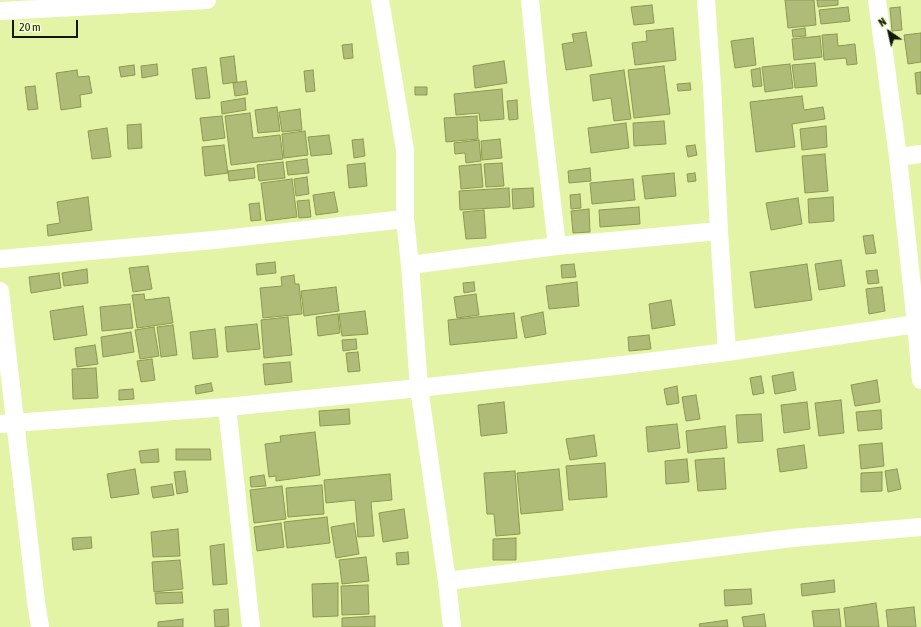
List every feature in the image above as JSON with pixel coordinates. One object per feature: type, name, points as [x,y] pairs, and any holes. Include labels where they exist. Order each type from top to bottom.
[{"type":"street","points":[[0,11],[207,0]]},
{"type":"street","points":[[380,0],[405,150],[405,219],[419,388],[447,581],[452,627]]},
{"type":"street","points":[[530,0],[557,246]]},
{"type":"street","points":[[706,0],[727,352]]},
{"type":"street","points":[[877,0],[898,157],[921,380]]},
{"type":"street","points":[[898,157],[921,154]]},
{"type":"street","points":[[0,259],[214,240],[405,219]]},
{"type":"street","points":[[410,265],[557,246],[719,231]]},
{"type":"street","points":[[0,291],[7,423],[40,627]]},
{"type":"street","points":[[7,423],[227,407],[419,388],[727,352],[916,324]]},
{"type":"street","points":[[227,407],[251,627]]},
{"type":"street","points":[[447,581],[792,538],[921,527]]},
{"type":"building","points":[[785,0],[814,0],[816,25],[788,28]]},
{"type":"building","points":[[817,0],[838,0],[838,5],[818,7]]},
{"type":"building","points":[[652,5],[654,23],[634,25],[631,7]]},
{"type":"building","points":[[848,7],[850,21],[821,24],[819,10]]},
{"type":"building","points":[[900,7],[902,30],[892,31],[890,8]]},
{"type":"building","points":[[673,28],[676,60],[635,65],[632,43],[647,41],[646,31]]},
{"type":"building","points":[[805,28],[806,36],[793,37],[792,30]]},
{"type":"building","points":[[586,32],[592,66],[566,70],[562,44],[574,42],[572,34]]},
{"type":"building","points":[[921,33],[921,62],[908,64],[904,35]]},
{"type":"building","points":[[837,34],[838,46],[855,44],[857,64],[847,65],[846,58],[824,60],[822,35]]},
{"type":"building","points":[[820,36],[822,57],[794,60],[792,39]]},
{"type":"building","points":[[753,38],[756,65],[735,68],[731,41]]},
{"type":"building","points":[[352,44],[353,58],[344,59],[342,45]]},
{"type":"building","points":[[234,56],[237,82],[223,84],[220,58]]},
{"type":"building","points":[[504,61],[507,83],[475,88],[473,66]]},
{"type":"building","points":[[815,63],[817,86],[795,88],[792,65]]},
{"type":"building","points":[[157,64],[158,75],[142,78],[141,66]]},
{"type":"building","points":[[790,64],[793,88],[765,92],[762,67]]},
{"type":"building","points":[[134,65],[135,75],[121,77],[119,67]]},
{"type":"building","points":[[664,66],[670,114],[634,118],[628,70]]},
{"type":"building","points":[[206,67],[210,98],[196,99],[192,69]]},
{"type":"building","points":[[760,68],[762,86],[753,87],[751,70]]},
{"type":"building","points":[[77,70],[78,77],[89,76],[92,93],[80,95],[81,107],[61,110],[56,73]]},
{"type":"building","points":[[313,70],[315,91],[306,92],[304,71]]},
{"type":"building","points":[[624,70],[631,119],[614,121],[611,98],[593,101],[590,75]]},
{"type":"building","points":[[921,72],[921,94],[917,94],[915,73]]},
{"type":"building","points":[[246,81],[248,94],[235,96],[233,83]]},
{"type":"building","points":[[690,83],[691,90],[678,91],[677,84]]},
{"type":"building","points":[[35,86],[38,109],[28,110],[25,87]]},
{"type":"building","points":[[415,87],[427,87],[427,95],[415,95]]},
{"type":"building","points":[[502,89],[504,119],[480,121],[479,113],[456,115],[454,94]]},
{"type":"building","points":[[802,96],[804,110],[823,107],[825,119],[792,124],[795,147],[756,152],[750,102]]},
{"type":"building","points":[[245,98],[246,110],[222,114],[221,102]]},
{"type":"building","points":[[517,100],[518,119],[509,120],[507,101]]},
{"type":"building","points":[[277,107],[280,131],[258,133],[255,110]]},
{"type":"building","points":[[300,109],[302,130],[282,132],[279,112]]},
{"type":"building","points":[[250,113],[253,138],[280,135],[283,159],[231,165],[225,116]]},
{"type":"building","points":[[222,116],[225,138],[203,141],[200,118]]},
{"type":"building","points":[[477,116],[478,139],[446,142],[444,118]]},
{"type":"building","points":[[664,121],[666,144],[634,146],[633,123]]},
{"type":"building","points":[[626,123],[629,148],[591,153],[588,128]]},
{"type":"building","points":[[141,124],[142,148],[128,149],[127,125]]},
{"type":"building","points":[[826,126],[827,147],[802,150],[800,129]]},
{"type":"building","points":[[107,128],[111,157],[92,159],[88,131]]},
{"type":"building","points":[[305,131],[308,155],[284,158],[282,134]]},
{"type":"building","points":[[329,135],[332,154],[311,156],[308,137]]},
{"type":"building","points":[[363,139],[365,156],[354,158],[352,140]]},
{"type":"building","points":[[500,139],[502,158],[482,160],[481,141]]},
{"type":"building","points":[[479,140],[481,161],[466,163],[465,153],[455,154],[454,143]]},
{"type":"building","points":[[224,145],[228,173],[205,176],[202,147]]},
{"type":"building","points":[[695,145],[697,155],[688,157],[686,146]]},
{"type":"building","points":[[825,154],[828,191],[805,193],[802,156]]},
{"type":"building","points":[[307,159],[309,173],[288,175],[286,162]]},
{"type":"building","points":[[283,162],[285,178],[259,181],[257,165]]},
{"type":"building","points":[[365,163],[367,186],[349,188],[347,165]]},
{"type":"building","points":[[502,163],[504,186],[486,187],[484,164]]},
{"type":"building","points":[[481,164],[483,187],[461,189],[459,166]]},
{"type":"building","points":[[254,168],[255,178],[229,181],[228,171]]},
{"type":"building","points":[[590,168],[591,181],[569,183],[568,171]]},
{"type":"building","points":[[674,173],[676,196],[645,199],[642,176]]},
{"type":"building","points":[[695,173],[696,181],[688,182],[687,174]]},
{"type":"building","points":[[307,177],[309,194],[296,196],[294,179]]},
{"type":"building","points":[[292,179],[297,217],[266,221],[261,183]]},
{"type":"building","points":[[633,179],[635,200],[592,204],[590,183]]},
{"type":"building","points":[[509,188],[510,207],[460,210],[459,191]]},
{"type":"building","points":[[533,188],[534,207],[513,209],[512,189]]},
{"type":"building","points":[[334,192],[338,212],[316,215],[313,195]]},
{"type":"building","points":[[580,194],[581,208],[571,209],[570,195]]},
{"type":"building","points":[[88,197],[92,230],[48,236],[47,225],[60,223],[57,202]]},
{"type":"building","points":[[833,197],[834,221],[809,223],[808,199]]},
{"type":"building","points":[[798,198],[802,224],[771,230],[766,203]]},
{"type":"building","points":[[309,200],[311,217],[299,218],[297,201]]},
{"type":"building","points":[[259,203],[261,220],[251,221],[249,204]]},
{"type":"building","points":[[639,207],[640,224],[600,227],[599,210]]},
{"type":"building","points":[[589,209],[590,232],[573,233],[571,211]]},
{"type":"building","points":[[484,210],[486,238],[466,239],[463,212]]},
{"type":"building","points":[[873,235],[876,253],[866,254],[863,236]]},
{"type":"building","points":[[841,260],[845,286],[819,290],[815,264]]},
{"type":"building","points":[[275,262],[276,273],[257,275],[256,264]]},
{"type":"building","points":[[574,264],[576,277],[562,278],[561,265]]},
{"type":"building","points":[[807,264],[812,300],[755,308],[750,272]]},
{"type":"building","points":[[148,266],[152,289],[133,292],[129,268]]},
{"type":"building","points":[[87,269],[88,283],[64,286],[62,273]]},
{"type":"building","points":[[877,270],[879,283],[868,284],[866,271]]},
{"type":"building","points":[[59,273],[61,288],[31,293],[29,277]]},
{"type":"building","points":[[294,275],[295,284],[299,284],[302,314],[263,318],[260,288],[282,286],[281,277]]},
{"type":"building","points":[[474,282],[475,291],[464,293],[463,283]]},
{"type":"building","points":[[577,282],[579,306],[549,309],[546,286]]},
{"type":"building","points":[[336,287],[339,311],[304,316],[301,291]]},
{"type":"building","points":[[882,287],[885,311],[869,314],[866,289]]},
{"type":"building","points":[[144,294],[145,300],[169,297],[173,323],[137,328],[132,295]]},
{"type":"building","points":[[476,294],[479,315],[457,318],[454,297]]},
{"type":"building","points":[[671,300],[675,325],[652,329],[649,304]]},
{"type":"building","points":[[130,304],[133,328],[102,331],[100,307]]},
{"type":"building","points":[[83,306],[87,335],[54,340],[50,311]]},
{"type":"building","points":[[365,311],[368,334],[342,336],[339,314]]},
{"type":"building","points":[[543,312],[546,334],[525,338],[521,317]]},
{"type":"building","points":[[514,313],[517,338],[450,345],[448,320]]},
{"type":"building","points":[[338,314],[340,333],[318,336],[316,317]]},
{"type":"building","points":[[288,317],[292,355],[264,358],[261,320]]},
{"type":"building","points":[[257,324],[260,349],[227,352],[225,327]]},
{"type":"building","points":[[173,325],[177,355],[161,357],[157,327]]},
{"type":"building","points":[[154,327],[159,356],[140,359],[135,330]]},
{"type":"building","points":[[215,329],[218,357],[193,359],[190,332]]},
{"type":"building","points":[[131,332],[134,352],[103,357],[101,337]]},
{"type":"building","points":[[649,335],[651,349],[629,351],[628,337]]},
{"type":"building","points":[[356,339],[357,349],[343,351],[342,340]]},
{"type":"building","points":[[95,345],[98,364],[77,367],[75,348]]},
{"type":"building","points":[[358,352],[360,371],[348,372],[346,353]]},
{"type":"building","points":[[152,359],[155,380],[141,382],[137,361]]},
{"type":"building","points":[[290,362],[292,382],[265,385],[263,364]]},
{"type":"building","points":[[96,368],[98,398],[73,399],[72,369]]},
{"type":"building","points":[[793,372],[796,390],[775,394],[772,376]]},
{"type":"building","points":[[761,376],[764,393],[753,395],[750,378]]},
{"type":"building","points":[[877,380],[880,402],[855,406],[851,385]]},
{"type":"building","points":[[211,383],[213,391],[196,394],[195,386]]},
{"type":"building","points":[[677,386],[679,403],[667,405],[664,389]]},
{"type":"building","points":[[133,389],[134,399],[119,400],[119,390]]},
{"type":"building","points":[[696,395],[700,419],[686,421],[682,397]]},
{"type":"building","points":[[841,400],[844,433],[819,436],[815,403]]},
{"type":"building","points":[[504,402],[507,433],[481,436],[478,405]]},
{"type":"building","points":[[807,402],[810,429],[784,433],[781,405]]},
{"type":"building","points":[[349,409],[350,424],[320,426],[319,411]]},
{"type":"building","points":[[881,410],[882,429],[858,431],[856,412]]},
{"type":"building","points":[[761,414],[763,441],[738,443],[736,415]]},
{"type":"building","points":[[677,424],[680,448],[648,452],[646,427]]},
{"type":"building","points":[[725,426],[727,448],[688,453],[686,431]]},
{"type":"building","points":[[315,432],[320,475],[276,481],[276,476],[269,477],[265,444],[281,442],[280,436]]},
{"type":"building","points":[[594,435],[597,456],[570,460],[566,439]]},
{"type":"building","points":[[882,443],[884,466],[861,469],[859,445]]},
{"type":"building","points":[[804,445],[807,468],[780,472],[777,449]]},
{"type":"building","points":[[158,449],[159,462],[141,463],[139,451]]},
{"type":"building","points":[[176,449],[210,449],[211,460],[176,460]]},
{"type":"building","points":[[724,458],[726,489],[698,491],[695,460]]},
{"type":"building","points":[[687,459],[689,482],[666,484],[665,461]]},
{"type":"building","points":[[605,463],[607,497],[569,500],[566,466]]},
{"type":"building","points":[[135,469],[139,494],[111,498],[107,474]]},
{"type":"building","points":[[559,469],[563,510],[521,514],[517,473]]},
{"type":"building","points":[[897,469],[901,489],[888,492],[885,471]]},
{"type":"building","points":[[185,471],[188,492],[177,494],[174,472]]},
{"type":"building","points":[[515,471],[520,534],[496,536],[494,514],[487,514],[484,473]]},
{"type":"building","points":[[882,472],[882,491],[861,492],[861,473]]},
{"type":"building","points":[[390,474],[392,500],[371,502],[374,536],[358,537],[355,500],[326,503],[324,480]]},
{"type":"building","points":[[264,475],[266,486],[251,487],[250,477]]},
{"type":"building","points":[[172,484],[174,495],[153,498],[151,487]]},
{"type":"building","points":[[322,485],[324,514],[288,517],[286,488]]},
{"type":"building","points":[[282,486],[286,519],[254,523],[250,490]]},
{"type":"building","points":[[404,509],[408,538],[383,542],[379,513]]},
{"type":"building","points":[[327,517],[330,543],[287,548],[284,522]]},
{"type":"building","points":[[281,523],[284,547],[257,551],[254,527]]},
{"type":"building","points":[[354,523],[359,554],[336,558],[331,527]]},
{"type":"building","points":[[178,529],[180,556],[153,557],[151,532]]},
{"type":"building","points":[[91,537],[92,548],[73,550],[72,538]]},
{"type":"building","points":[[516,538],[516,560],[493,560],[493,539]]},
{"type":"building","points":[[224,544],[227,584],[213,585],[210,546]]},
{"type":"building","points":[[408,552],[409,564],[397,565],[396,553]]},
{"type":"building","points":[[366,557],[369,581],[342,584],[339,560]]},
{"type":"building","points":[[180,560],[183,589],[154,592],[152,562]]},
{"type":"building","points":[[834,580],[835,592],[802,596],[801,584]]},
{"type":"building","points":[[338,583],[338,616],[313,617],[312,584]]},
{"type":"building","points":[[368,585],[369,614],[342,615],[341,586]]},
{"type":"building","points":[[751,589],[752,604],[725,606],[724,590]]},
{"type":"building","points":[[182,592],[183,603],[156,604],[155,593]]},
{"type":"building","points":[[876,603],[879,627],[846,627],[844,608]]},
{"type":"building","points":[[914,607],[916,627],[888,627],[886,610]]},
{"type":"building","points":[[228,609],[229,626],[215,627],[214,610]]},
{"type":"building","points":[[839,609],[841,627],[814,627],[812,611]]},
{"type":"building","points":[[764,614],[766,627],[744,627],[742,617]]},
{"type":"building","points":[[375,616],[375,627],[342,627],[342,618]]},
{"type":"building","points":[[183,619],[183,627],[158,627],[158,622]]},
{"type":"building","points":[[727,620],[728,627],[700,627],[699,624]]}]
